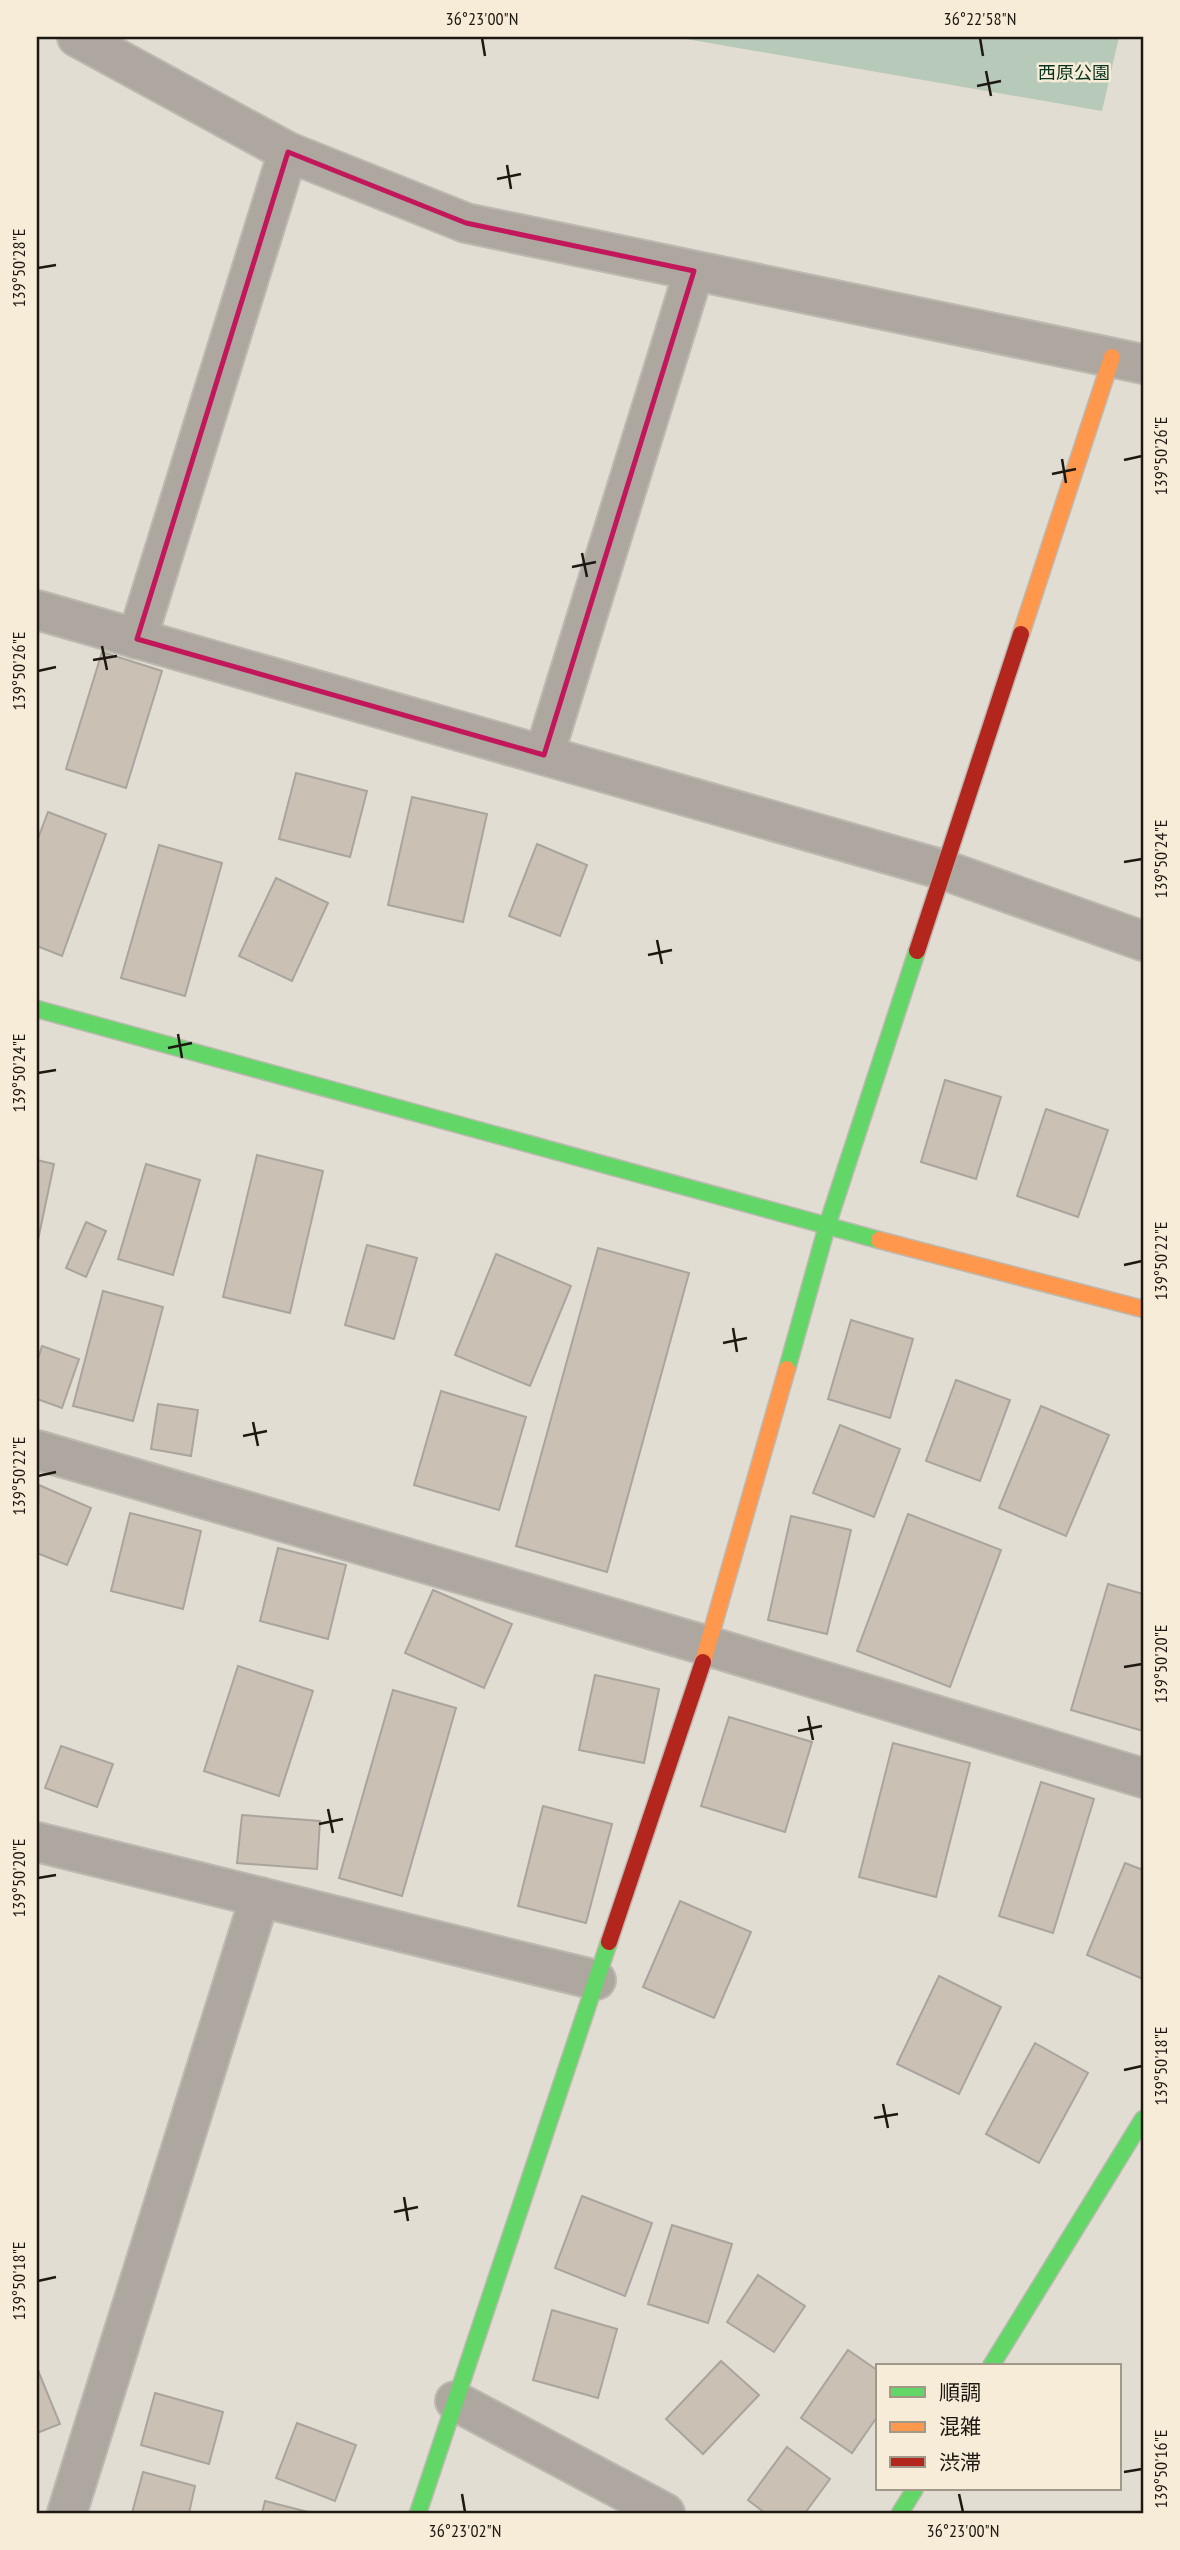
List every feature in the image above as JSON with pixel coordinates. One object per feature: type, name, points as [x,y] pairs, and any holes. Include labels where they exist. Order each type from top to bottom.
[{"type":"street","points":[[77,37],[288,152],[466,223],[1128,361],[944,870],[827,1226],[708,1646],[418,2513]]},
{"type":"street","points":[[137,639],[288,152]]},
{"type":"street","points":[[544,755],[694,271]]},
{"type":"street","points":[[37,610],[944,870],[1143,941]]},
{"type":"street","points":[[37,1009],[827,1226],[1143,1309]]},
{"type":"street","points":[[37,1450],[708,1646],[1143,1778]]},
{"type":"street","points":[[37,1842],[596,1980]]},
{"type":"street","points":[[67,2513],[260,1897]]},
{"type":"street","points":[[991,2364],[1143,2119]]},
{"type":"street","points":[[455,2402],[665,2513]]},
{"type":"street","points":[[900,2513],[914,2490]]},
{"type":"highlighted area","points":[[288,152],[466,223],[694,271],[544,755],[137,639]]},
{"type":"green space","name":"西原公園","points":[[675,37],[1119,37],[1102,111]]},
{"type":"building","points":[[102,652],[162,671],[126,788],[66,769]]},
{"type":"building","points":[[296,773],[367,791],[350,857],[279,839]]},
{"type":"building","points":[[412,797],[487,814],[463,922],[388,905]]},
{"type":"building","points":[[48,812],[106,834],[62,956],[37,946],[37,841]]},
{"type":"building","points":[[537,844],[587,865],[560,936],[509,916]]},
{"type":"building","points":[[159,845],[222,863],[185,996],[121,978]]},
{"type":"building","points":[[276,878],[328,903],[292,981],[239,956]]},
{"type":"building","points":[[945,1080],[1001,1097],[976,1179],[921,1162]]},
{"type":"building","points":[[1046,1109],[1108,1130],[1078,1217],[1017,1196]]},
{"type":"building","points":[[257,1155],[323,1171],[290,1313],[223,1297]]},
{"type":"building","points":[[37,1160],[54,1164],[38,1240],[37,1240]]},
{"type":"building","points":[[146,1164],[200,1180],[173,1275],[118,1259]]},
{"type":"building","points":[[86,1222],[106,1231],[86,1277],[66,1268]]},
{"type":"building","points":[[367,1245],[417,1258],[394,1339],[345,1325]]},
{"type":"building","points":[[598,1248],[689,1273],[607,1572],[516,1546]]},
{"type":"building","points":[[496,1254],[571,1286],[530,1386],[455,1355]]},
{"type":"building","points":[[103,1291],[163,1307],[133,1421],[73,1406]]},
{"type":"building","points":[[851,1320],[913,1339],[890,1418],[828,1399]]},
{"type":"building","points":[[42,1346],[79,1359],[62,1408],[37,1399],[37,1362]]},
{"type":"building","points":[[956,1380],[1010,1400],[980,1481],[926,1461]]},
{"type":"building","points":[[441,1391],[526,1417],[499,1510],[414,1485]]},
{"type":"building","points":[[158,1404],[198,1410],[191,1456],[151,1449]]},
{"type":"building","points":[[1041,1406],[1109,1435],[1066,1536],[999,1508]]},
{"type":"building","points":[[840,1425],[900,1449],[874,1517],[813,1493]]},
{"type":"building","points":[[39,1485],[91,1508],[67,1565],[37,1553]]},
{"type":"building","points":[[130,1513],[201,1531],[183,1609],[111,1591]]},
{"type":"building","points":[[908,1514],[1001,1550],[950,1687],[857,1651]]},
{"type":"building","points":[[791,1516],[851,1530],[827,1634],[768,1620]]},
{"type":"building","points":[[278,1548],[346,1565],[328,1639],[260,1621]]},
{"type":"building","points":[[1108,1584],[1143,1594],[1143,1731],[1071,1710]]},
{"type":"building","points":[[433,1590],[512,1624],[484,1688],[405,1653]]},
{"type":"building","points":[[238,1666],[313,1691],[279,1796],[204,1771]]},
{"type":"building","points":[[595,1675],[659,1689],[644,1763],[579,1750]]},
{"type":"building","points":[[393,1690],[456,1708],[402,1896],[339,1878]]},
{"type":"building","points":[[729,1717],[812,1742],[785,1832],[701,1806]]},
{"type":"building","points":[[893,1743],[970,1763],[936,1897],[859,1877]]},
{"type":"building","points":[[61,1746],[113,1764],[97,1807],[45,1788]]},
{"type":"building","points":[[1041,1782],[1094,1799],[1053,1933],[999,1916]]},
{"type":"building","points":[[543,1806],[612,1824],[586,1923],[518,1906]]},
{"type":"building","points":[[242,1815],[320,1821],[317,1869],[237,1863]]},
{"type":"building","points":[[1125,1863],[1143,1870],[1143,1979],[1087,1955]]},
{"type":"building","points":[[680,1901],[751,1932],[714,2018],[643,1987]]},
{"type":"building","points":[[939,1976],[1001,2007],[959,2094],[897,2064]]},
{"type":"building","points":[[1035,2043],[1088,2073],[1039,2163],[986,2134]]},
{"type":"building","points":[[582,2196],[652,2223],[625,2296],[555,2268]]},
{"type":"building","points":[[672,2225],[732,2244],[708,2323],[648,2304]]},
{"type":"building","points":[[758,2275],[805,2306],[774,2352],[727,2322]]},
{"type":"building","points":[[552,2310],[617,2329],[598,2398],[533,2380]]},
{"type":"building","points":[[848,2350],[876,2369],[876,2418],[852,2453],[801,2418]]},
{"type":"building","points":[[721,2361],[759,2395],[703,2454],[666,2419]]},
{"type":"building","points":[[37,2368],[60,2424],[37,2433]]},
{"type":"building","points":[[155,2393],[223,2412],[209,2464],[141,2445]]},
{"type":"building","points":[[297,2423],[356,2445],[335,2501],[276,2478]]},
{"type":"building","points":[[787,2447],[830,2479],[805,2513],[765,2513],[748,2500]]},
{"type":"building","points":[[143,2472],[195,2486],[189,2513],[132,2513]]},
{"type":"building","points":[[265,2501],[312,2513],[262,2513]]},
{"type":"traffic: fast","points":[[787,1369],[827,1226],[917,951]]},
{"type":"traffic: fast","points":[[37,1009],[879,1240]]},
{"type":"traffic: fast","points":[[418,2513],[609,1942]]},
{"type":"traffic: fast","points":[[992,2364],[1143,2119]]},
{"type":"traffic: fast","points":[[900,2513],[914,2490]]},
{"type":"traffic: slow","points":[[1021,634],[1112,357]]},
{"type":"traffic: slow","points":[[879,1240],[1143,1309]]},
{"type":"traffic: slow","points":[[703,1662],[787,1369]]},
{"type":"traffic: jam","points":[[917,951],[1021,634]]},
{"type":"traffic: jam","points":[[609,1942],[703,1662]]}]
